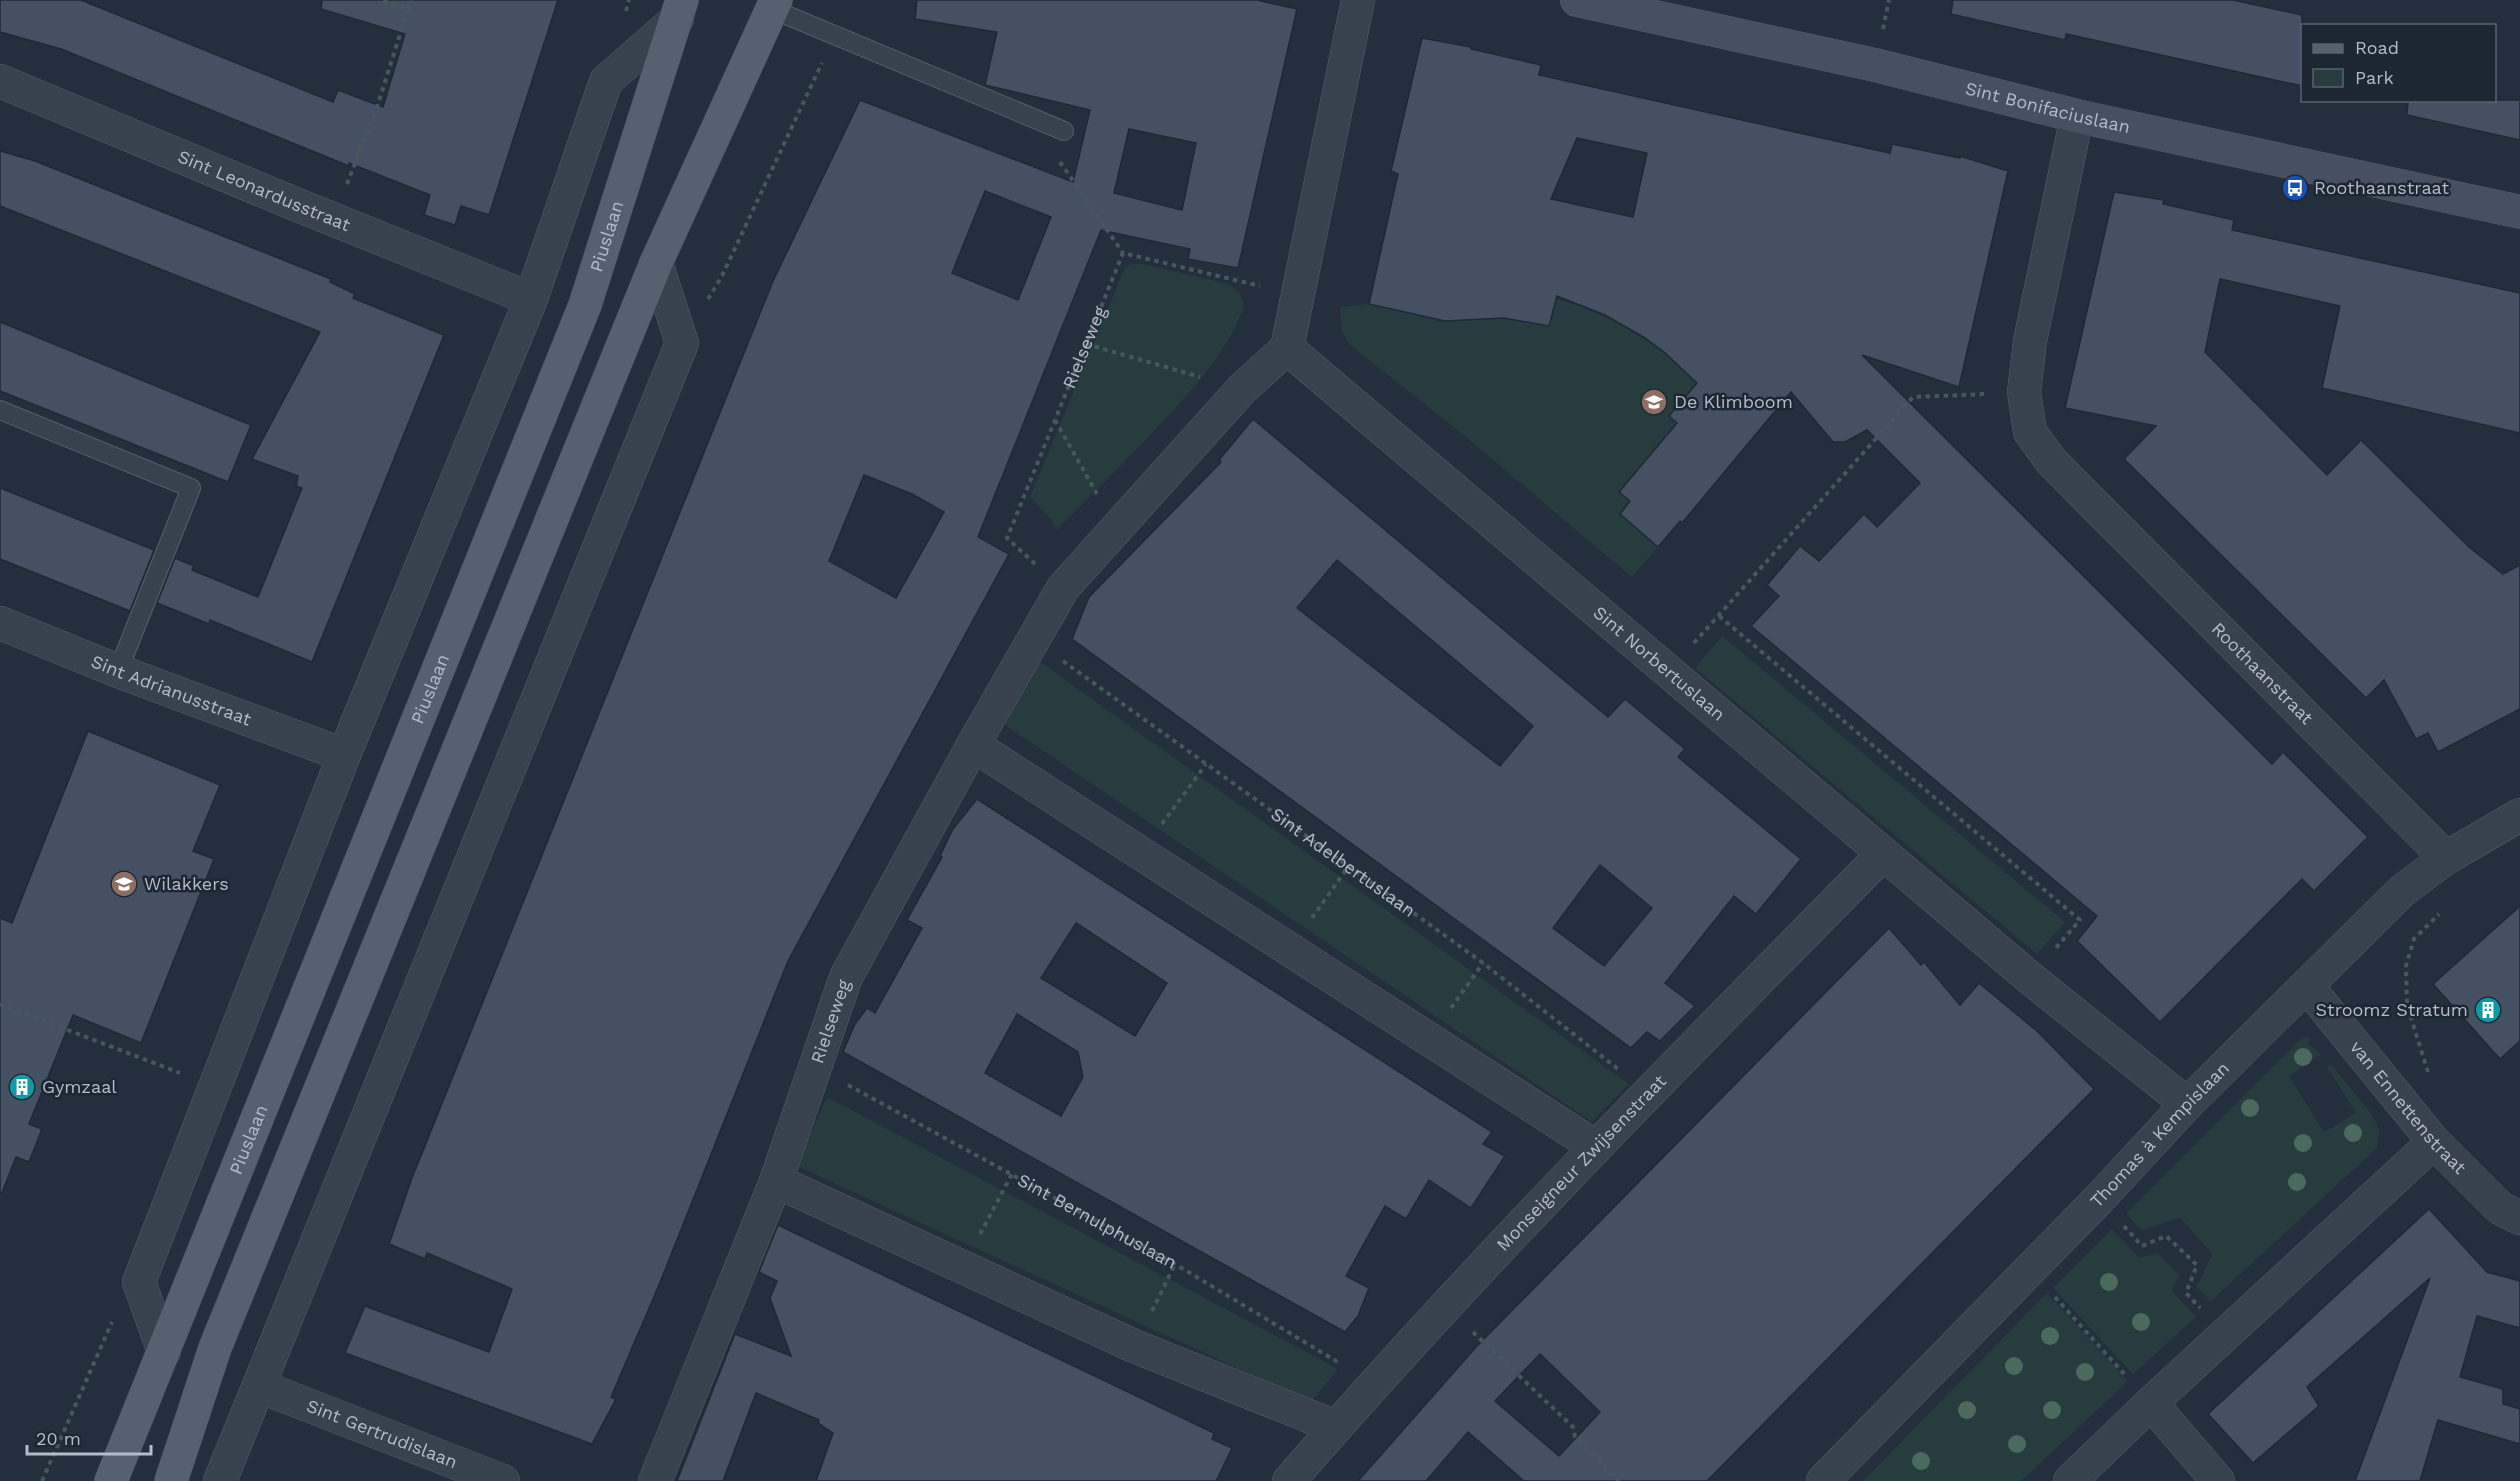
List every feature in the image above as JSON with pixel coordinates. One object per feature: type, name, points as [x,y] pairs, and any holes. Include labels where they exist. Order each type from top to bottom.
[{"type":"main road","points":[[171,1481],[215,1348],[656,263],[774,5]]},
{"type":"main road","name":"Piuslaan","points":[[111,1481],[585,305],[680,9]]},
{"type":"street","points":[[1287,348],[1358,0]]},
{"type":"street","name":"Sint Bonifaciuslaan","points":[[1577,0],[1875,65],[2077,116],[2520,212]]},
{"type":"street","name":"Piuslaan","points":[[139,1282],[345,755],[531,299],[606,81],[680,9]]},
{"type":"street","name":"Sint Leonardusstraat","points":[[0,81],[531,299]]},
{"type":"street","name":"Roothaanstraat","points":[[2077,116],[2030,341],[2024,392],[2030,432],[2052,462],[2446,858]]},
{"type":"street","points":[[220,1481],[321,1227],[682,343],[656,263]]},
{"type":"street","name":"Rielseweg","points":[[655,1481],[776,1181],[846,977],[973,745],[1063,588],[1242,390],[1287,348]]},
{"type":"street","name":"Sint Norbertuslaan","points":[[1287,348],[2030,978],[2187,1104]]},
{"type":"street","name":"Sint Adrianusstraat","points":[[0,623],[118,671],[345,755]]},
{"type":"street","points":[[973,745],[1596,1147]]},
{"type":"street","name":"Thomas à Kempislaan","points":[[1823,1481],[2098,1200],[2187,1104],[2402,891],[2446,858],[2520,815]]},
{"type":"street","name":"Monseigneur Zwijsenstraat","points":[[1289,1481],[1375,1384],[1648,1092],[1883,854]]},
{"type":"street","name":"van Ennettenstraat","points":[[2307,986],[2434,1143],[2500,1208],[2520,1218]]},
{"type":"street","points":[[2070,1481],[2151,1403],[2434,1143]]},
{"type":"street","points":[[776,1181],[1134,1346],[1336,1427]]},
{"type":"street","points":[[139,1282],[164,1352]]},
{"type":"street","name":"Sint Gertrudislaan","points":[[259,1386],[503,1481]]},
{"type":"street","points":[[2151,1403],[2218,1481]]},
{"type":"lane","points":[[774,5],[835,36],[1064,131]]},
{"type":"lane","points":[[0,410],[191,488],[118,671]]},
{"type":"path","points":[[380,0],[408,9]]},
{"type":"path","points":[[333,219],[378,104],[411,0]]},
{"type":"path","points":[[682,343],[722,276],[835,36]]},
{"type":"path","points":[[1064,131],[1058,159],[1123,253],[1299,296]]},
{"type":"path","name":"Rielseweg","points":[[1063,588],[1007,538],[1123,253]]},
{"type":"path","points":[[1086,344],[1242,390]]},
{"type":"path","points":[[1667,672],[1913,397],[2024,392]]},
{"type":"path","points":[[1055,419],[1116,527]]},
{"type":"path","points":[[1719,616],[2080,920],[2030,978]]},
{"type":"path","name":"Sint Adelbertuslaan","points":[[1034,640],[1483,963],[1648,1092]]},
{"type":"path","points":[[1140,853],[1206,764]]},
{"type":"path","points":[[1289,950],[1348,867]]},
{"type":"path","points":[[2430,1077],[2407,1005],[2406,966],[2415,939],[2445,908]]},
{"type":"path","points":[[1427,1040],[1483,963]]},
{"type":"path","points":[[0,1004],[214,1086]]},
{"type":"path","name":"Sint Bernulphuslaan","points":[[815,1067],[1176,1264],[1375,1384]]},
{"type":"path","points":[[963,1267],[1012,1174]]},
{"type":"path","points":[[2098,1200],[2142,1246],[2166,1236],[2197,1265],[2186,1293],[2225,1336]]},
{"type":"path","points":[[1134,1346],[1176,1264]]},
{"type":"path","points":[[2030,1269],[2151,1403]]},
{"type":"path","points":[[42,1481],[114,1317],[139,1282]]},
{"type":"path","points":[[1447,1306],[1573,1427],[1575,1437],[1619,1481]]},
{"type":"green space","points":[[1138,263],[1229,284],[1240,294],[1244,307],[1227,342],[1193,389],[1056,530],[1052,520],[1030,497],[1124,270],[1129,265]]},
{"type":"green space","points":[[1554,298],[1592,311],[1643,337],[1688,375],[1697,365],[1705,373],[1669,416],[1677,423],[1619,492],[1630,501],[1620,514],[1658,547],[1632,577],[1455,428],[1350,345],[1342,331],[1340,307],[1369,304],[1439,319],[1437,322]]},
{"type":"green space","points":[[1722,636],[2065,922],[2037,954],[1695,668]]},
{"type":"green space","points":[[1039,661],[1629,1084],[1592,1122],[1002,723]]},
{"type":"green space","points":[[2302,1038],[2309,1038],[2309,1044],[2321,1054],[2289,1076],[2324,1132],[2356,1113],[2327,1067],[2331,1064],[2373,1116],[2379,1130],[2377,1148],[2211,1301],[2197,1287],[2212,1254],[2180,1217],[2142,1231],[2126,1214]]},
{"type":"green space","points":[[827,1097],[1338,1369],[1311,1402],[797,1166]]},
{"type":"green space","points":[[2112,1229],[2139,1258],[2157,1253],[2179,1275],[2172,1291],[2196,1317],[2133,1374],[2053,1288]]},
{"type":"green space","points":[[2047,1293],[2128,1381],[2021,1481],[1863,1481]]},
{"type":"building","points":[[0,0],[81,0],[333,102],[338,90],[383,107],[405,34],[321,9],[322,0],[558,0],[489,215],[461,206],[455,225],[424,215],[430,195],[349,163],[349,166],[61,49],[0,32]]},
{"type":"building","points":[[917,0],[1257,0],[1297,9],[1238,268],[1188,259],[1190,249],[1101,230],[978,537],[1009,554],[788,961],[659,1285],[611,1397],[616,1399],[592,1444],[345,1353],[365,1306],[489,1352],[512,1289],[427,1253],[425,1259],[389,1244],[412,1178],[773,281],[860,100],[1073,182],[1090,110],[985,85],[997,32],[915,19]],"holes":[[[1129,129],[1196,143],[1182,210],[1114,193]],[[985,191],[1051,217],[1018,300],[952,273]],[[864,475],[912,494],[944,512],[896,598],[829,561]]]},
{"type":"building","points":[[1953,0],[2233,0],[2302,15],[2301,86],[2066,34],[2065,40],[1951,14]]},
{"type":"building","points":[[1422,38],[1471,47],[1471,49],[1541,65],[1539,75],[1890,153],[1892,144],[1960,158],[1960,156],[2008,171],[1959,387],[1862,355],[2272,764],[2283,752],[2368,837],[2314,891],[2302,879],[2160,1022],[2077,941],[2097,916],[1751,626],[1779,596],[1767,585],[1800,546],[1819,561],[1864,514],[1877,527],[1920,483],[1867,430],[1845,442],[1833,442],[1791,392],[1682,523],[1680,521],[1658,547],[1620,514],[1630,501],[1619,492],[1677,423],[1669,416],[1697,383],[1664,352],[1645,338],[1605,315],[1557,296],[1549,326],[1504,318],[1445,321],[1369,304],[1398,174],[1391,171]],"holes":[[[1577,138],[1647,153],[1633,217],[1551,199]]]},
{"type":"building","points":[[2520,100],[2520,140],[2407,115],[2408,102]]},
{"type":"building","points":[[0,151],[35,161],[331,279],[330,282],[355,294],[353,298],[444,335],[312,662],[210,620],[209,624],[157,603],[175,558],[194,566],[192,570],[258,597],[302,488],[296,486],[298,476],[252,459],[320,332],[0,206]]},
{"type":"building","points":[[2114,192],[2164,200],[2163,204],[2234,220],[2232,230],[2520,293],[2520,433],[2322,388],[2340,306],[2220,279],[2205,352],[2327,475],[2361,440],[2469,547],[2503,574],[2520,565],[2520,709],[2438,752],[2428,733],[2416,739],[2384,680],[2366,698],[2124,459],[2156,426],[2065,408]]},
{"type":"building","points":[[0,322],[251,425],[228,482],[0,391]]},
{"type":"building","points":[[1253,419],[1608,717],[1625,699],[1685,749],[1678,757],[1801,859],[1756,914],[1734,896],[1665,983],[1695,1006],[1660,1041],[1647,1032],[1631,1048],[1072,639],[1089,597],[1221,462],[1219,460]],"holes":[[[1337,560],[1533,726],[1500,766],[1297,608]],[[1600,865],[1652,908],[1604,966],[1553,928]]]},
{"type":"building","points":[[0,488],[154,550],[130,611],[0,559]]},
{"type":"building","points":[[88,731],[220,785],[193,851],[214,859],[141,1043],[73,1015],[29,1124],[42,1129],[29,1162],[16,1157],[2,1193],[0,1193],[0,918],[12,923]]},
{"type":"building","points":[[977,799],[1492,1132],[1483,1144],[1505,1156],[1471,1208],[1429,1180],[1406,1219],[1385,1206],[1346,1276],[1369,1288],[1358,1316],[1345,1332],[843,1052],[855,1024],[867,1008],[875,1013],[922,928],[907,920],[942,857],[940,856],[953,829]],"holes":[[[1076,923],[1167,983],[1135,1036],[1041,978]],[[1017,1014],[1078,1052],[1083,1077],[1061,1116],[985,1073]]]},
{"type":"building","name":"Stroomz Stratum","points":[[2520,906],[2520,1041],[2500,1059],[2433,984]]},
{"type":"building","points":[[1889,928],[1921,965],[1924,962],[1960,1005],[1979,983],[2037,1031],[2094,1089],[1707,1481],[1524,1481],[1468,1432],[1426,1481],[1358,1481],[1477,1346]],"holes":[[[1540,1354],[1600,1412],[1559,1456],[1495,1401]]]},
{"type":"building","points":[[2429,1209],[2487,1272],[2520,1281],[2520,1328],[2477,1316],[2460,1377],[2503,1389],[2503,1404],[2520,1409],[2520,1444],[2438,1420],[2420,1481],[2355,1481],[2430,1278],[2307,1387],[2319,1406],[2253,1463],[2208,1414]]},
{"type":"building","points":[[778,1225],[1214,1433],[1212,1439],[1232,1448],[1216,1481],[816,1481],[833,1433],[818,1423],[819,1420],[756,1393],[723,1481],[677,1481],[735,1334],[791,1356],[770,1298],[777,1281],[759,1272]]},
{"type":"place","name":"Roothaanstraat","points":[[2295,188]]},
{"type":"place","name":"De Klimboom","points":[[1654,402]]},
{"type":"place","name":"Wilakkers","points":[[124,884]]},
{"type":"place","name":"Stroomz Stratum","points":[[2488,1010]]},
{"type":"place","name":"Gymzaal","points":[[22,1087]]}]
